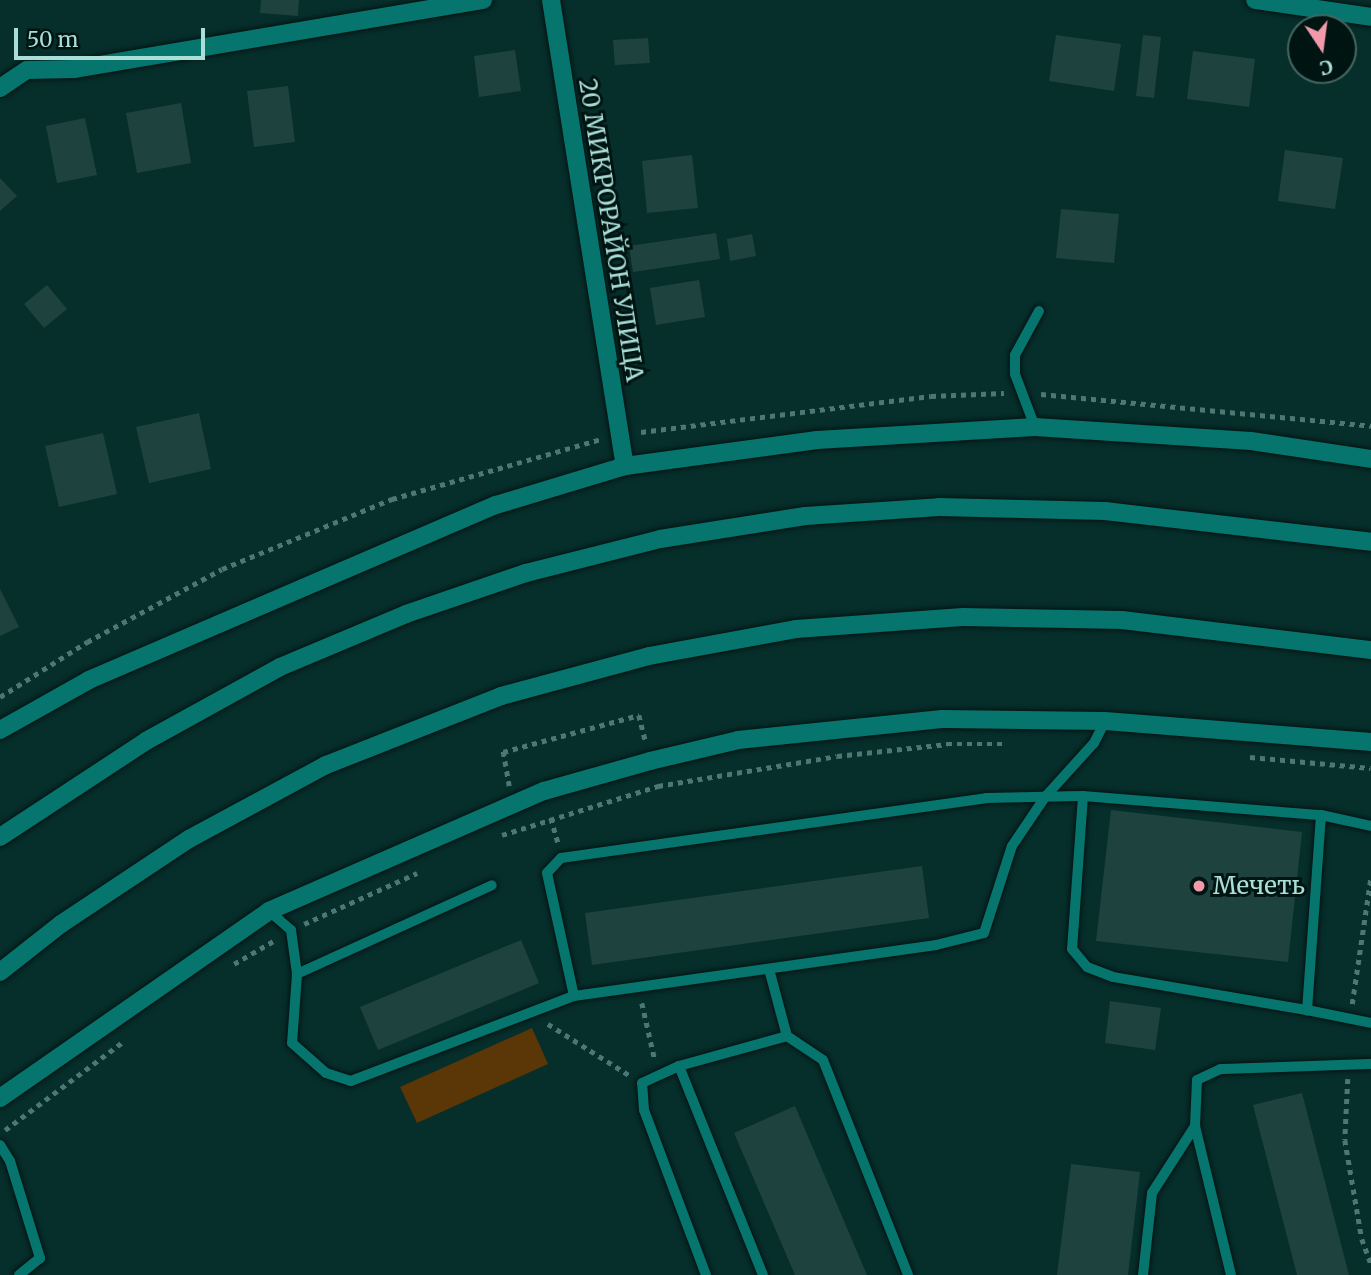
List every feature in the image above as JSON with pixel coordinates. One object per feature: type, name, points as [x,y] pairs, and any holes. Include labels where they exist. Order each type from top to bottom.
[{"type":"street","points":[[0,88],[27,70],[75,69],[483,0]]},
{"type":"street","name":"20 МИКРОРАЙОН УЛИЦА","points":[[551,0],[625,466]]},
{"type":"street","points":[[1255,0],[1371,17]]},
{"type":"street","points":[[0,730],[89,680],[496,505],[625,466],[817,440],[1035,427],[1251,441],[1371,459]]},
{"type":"street","points":[[0,837],[146,741],[280,667],[406,614],[526,572],[660,539],[805,516],[939,507],[1105,510],[1371,542]]},
{"type":"street","points":[[0,972],[61,924],[189,839],[326,765],[501,696],[649,656],[796,629],[963,617],[1122,620],[1371,650]]},
{"type":"street","points":[[0,1098],[269,911],[544,791],[650,761],[738,740],[942,719],[1105,721],[1371,742]]},
{"type":"lane","points":[[1035,427],[1015,374],[1016,355],[1039,311]]},
{"type":"lane","points":[[269,911],[291,930],[297,974],[292,1043],[326,1073],[351,1082],[574,996],[936,945],[984,933],[1012,846],[1045,797],[1094,743],[1105,721]]},
{"type":"lane","points":[[1083,796],[1072,948],[1087,967],[1113,977],[1371,1023]]},
{"type":"lane","points":[[574,996],[547,873],[561,858],[986,798],[1083,796],[1321,815],[1371,826]]},
{"type":"lane","points":[[1307,1010],[1321,815]]},
{"type":"lane","points":[[297,974],[492,885]]},
{"type":"lane","points":[[769,969],[787,1036],[823,1060],[908,1275]]},
{"type":"lane","points":[[706,1275],[644,1110],[642,1083],[658,1073],[679,1066],[787,1036]]},
{"type":"lane","points":[[1231,1275],[1195,1126],[1197,1080],[1222,1069],[1371,1065]]},
{"type":"lane","points":[[679,1066],[764,1275]]},
{"type":"lane","points":[[1143,1275],[1152,1192],[1195,1126]]},
{"type":"lane","points":[[0,1145],[10,1161],[40,1258],[19,1275]]},
{"type":"path","points":[[514,804],[503,752],[639,715],[650,761]]},
{"type":"path","points":[[544,791],[561,858]]},
{"type":"path","points":[[638,989],[658,1073]]},
{"type":"path","points":[[530,1013],[642,1083]]},
{"type":"shaded area","points":[[532,1028],[548,1064],[417,1123],[400,1087]]},
{"type":"building","points":[[261,0],[299,0],[298,16],[260,13]]},
{"type":"building","points":[[1056,35],[1121,44],[1114,91],[1049,81]]},
{"type":"building","points":[[1143,35],[1161,37],[1154,98],[1136,96]]},
{"type":"building","points":[[648,38],[650,63],[615,65],[613,40]]},
{"type":"building","points":[[515,50],[521,91],[479,97],[474,56]]},
{"type":"building","points":[[1193,51],[1255,59],[1249,107],[1187,99]]},
{"type":"building","points":[[288,86],[295,142],[254,147],[247,91]]},
{"type":"building","points":[[181,103],[191,163],[137,173],[126,113]]},
{"type":"building","points":[[85,118],[97,175],[57,183],[46,126]]},
{"type":"building","points":[[1285,150],[1343,158],[1335,209],[1278,201]]},
{"type":"building","points":[[692,155],[698,208],[647,213],[642,161]]},
{"type":"building","points":[[0,178],[17,196],[0,211]]},
{"type":"building","points":[[1061,209],[1119,214],[1114,263],[1056,258]]},
{"type":"building","points":[[716,233],[720,259],[633,272],[629,246]]},
{"type":"building","points":[[752,234],[756,256],[730,261],[727,239]]},
{"type":"building","points":[[699,280],[705,317],[656,325],[650,288]]},
{"type":"building","points":[[47,285],[67,309],[44,328],[24,304]]},
{"type":"building","points":[[199,413],[211,469],[149,483],[136,427]]},
{"type":"building","points":[[103,433],[117,494],[59,507],[45,446]]},
{"type":"building","points":[[0,589],[19,627],[0,636]]},
{"type":"building","name":"Мечеть","points":[[1111,810],[1302,832],[1288,962],[1096,941]]},
{"type":"building","points":[[922,866],[929,918],[592,965],[585,913]]},
{"type":"building","points":[[521,940],[539,983],[378,1050],[360,1007]]},
{"type":"building","points":[[1110,1001],[1161,1008],[1155,1050],[1105,1043]]},
{"type":"building","points":[[1302,1093],[1349,1275],[1297,1275],[1253,1105]]},
{"type":"building","points":[[795,1106],[867,1275],[795,1275],[734,1133]]},
{"type":"building","points":[[1071,1164],[1140,1172],[1128,1275],[1057,1275]]},
{"type":"place","name":"Мечеть","points":[[1199,886]]}]
